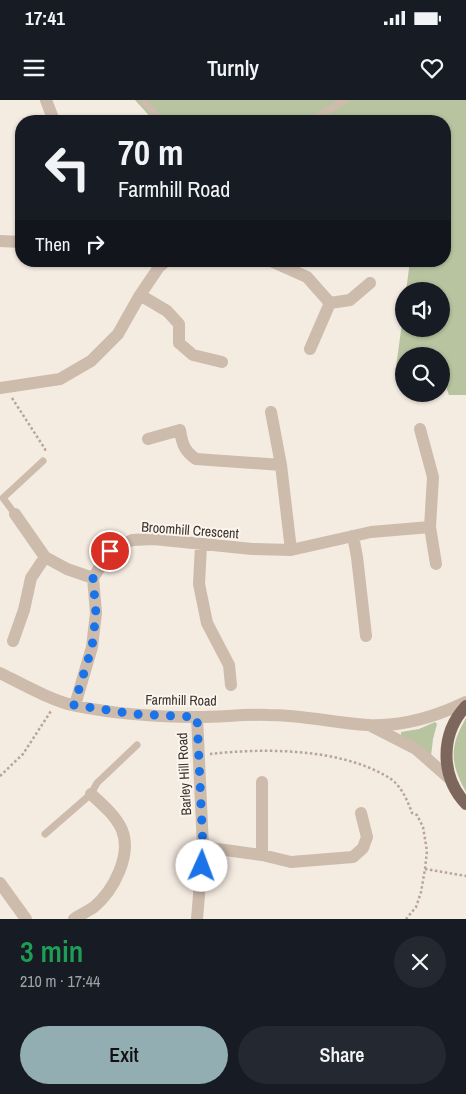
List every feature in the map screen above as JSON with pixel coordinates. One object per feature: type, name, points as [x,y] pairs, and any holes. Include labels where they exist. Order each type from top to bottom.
[{"type":"main road","points":[[466,706],[457,715],[448,736],[446,757],[450,779],[458,796],[466,804]]},
{"type":"street","points":[[46,100],[52,115]]},
{"type":"street","points":[[0,241],[15,242]]},
{"type":"street","points":[[4,387],[60,379],[91,361],[118,334],[140,295],[159,267]]},
{"type":"street","points":[[284,267],[307,277],[330,303]]},
{"type":"street","points":[[330,303],[350,300],[370,283]]},
{"type":"street","points":[[140,295],[167,311],[178,324],[179,343],[193,354],[222,362]]},
{"type":"street","points":[[310,349],[330,303]]},
{"type":"street","points":[[271,412],[281,465],[291,550]]},
{"type":"street","points":[[420,428],[433,477],[430,527],[436,564]]},
{"type":"street","points":[[148,439],[180,430],[183,446],[187,454],[196,459],[281,465]]},
{"type":"street","points":[[15,514],[45,557],[67,569],[93,578],[96,614],[92,647],[74,705]]},
{"type":"street","name":"Broomhill Crescent","points":[[93,578],[110,551],[132,540],[291,550],[371,532],[430,527]]},
{"type":"street","points":[[353,536],[366,636]]},
{"type":"street","points":[[201,545],[199,584],[207,623],[229,665],[232,685]]},
{"type":"street","points":[[13,641],[24,610],[30,578],[45,557]]},
{"type":"street","name":"Farmhill Road","points":[[0,672],[28,688],[74,705],[134,714],[197,717],[271,715],[369,725],[406,723],[423,719],[466,702]]},
{"type":"street","name":"Barley Hill Road","points":[[197,717],[203,848],[197,919]]},
{"type":"street","name":"Farmhill Road","points":[[369,725],[416,749],[450,779]]},
{"type":"street","points":[[262,782],[262,855]]},
{"type":"street","points":[[74,919],[95,906],[110,887],[123,865],[124,846],[122,830],[109,811],[91,794]]},
{"type":"street","points":[[203,848],[262,855],[291,862],[353,857],[363,848],[367,837],[361,813]]},
{"type":"street","points":[[0,883],[26,919]]},
{"type":"lane","points":[[143,100],[156,115]]},
{"type":"lane","points":[[321,115],[345,100]]},
{"type":"lane","points":[[15,514],[3,498],[43,461]]},
{"type":"lane","points":[[45,834],[91,794],[97,783],[138,745]]},
{"type":"path","points":[[4,387],[45,449],[43,461]]},
{"type":"path","points":[[0,776],[23,754],[48,718],[57,699]]},
{"type":"path","points":[[199,756],[242,750],[300,752],[337,758],[387,776],[401,789],[412,813],[418,815],[423,827],[427,851],[421,892],[416,907],[406,919]]},
{"type":"path","points":[[425,869],[466,876]]},
{"type":"green space","points":[[135,100],[466,100],[466,395],[450,395],[450,347],[399,347],[400,337],[450,337],[450,282],[407,282],[409,267],[451,267],[451,115],[149,115]]},
{"type":"green space","points":[[466,718],[466,792],[454,763],[454,747],[460,728]]},
{"type":"green space","points":[[435,722],[437,724],[431,756],[401,735],[401,732],[419,729]]},
{"type":"route","points":[[110,551],[93,578],[96,614],[92,647],[74,705],[134,714],[197,717],[203,848],[202,866]]}]
